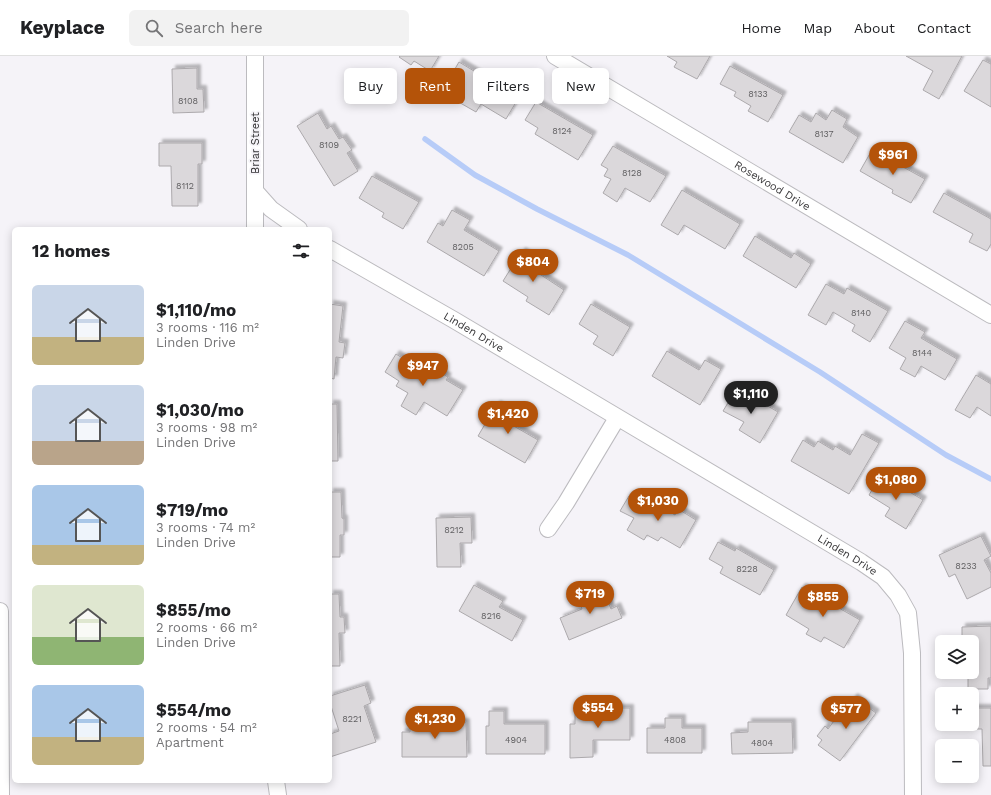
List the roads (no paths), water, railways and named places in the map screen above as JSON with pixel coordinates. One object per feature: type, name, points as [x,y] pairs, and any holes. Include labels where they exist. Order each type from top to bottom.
[{"type":"street","name":"Briar Street","points":[[255,56],[255,227]]},
{"type":"street","name":"Rosewood Drive","points":[[555,56],[991,315]]},
{"type":"street","points":[[255,191],[271,209],[296,227]]},
{"type":"street","name":"Linden Drive","points":[[332,251],[460,324],[861,562],[883,577],[898,595],[908,613],[912,653],[913,795]]},
{"type":"street","points":[[548,529],[566,503],[617,418]]},
{"type":"street","points":[[0,611],[1,795]]},
{"type":"street","points":[[276,783],[278,795]]},
{"type":"waterway","points":[[425,139],[475,175],[537,209],[628,255],[820,372],[946,455],[991,479]]}]
